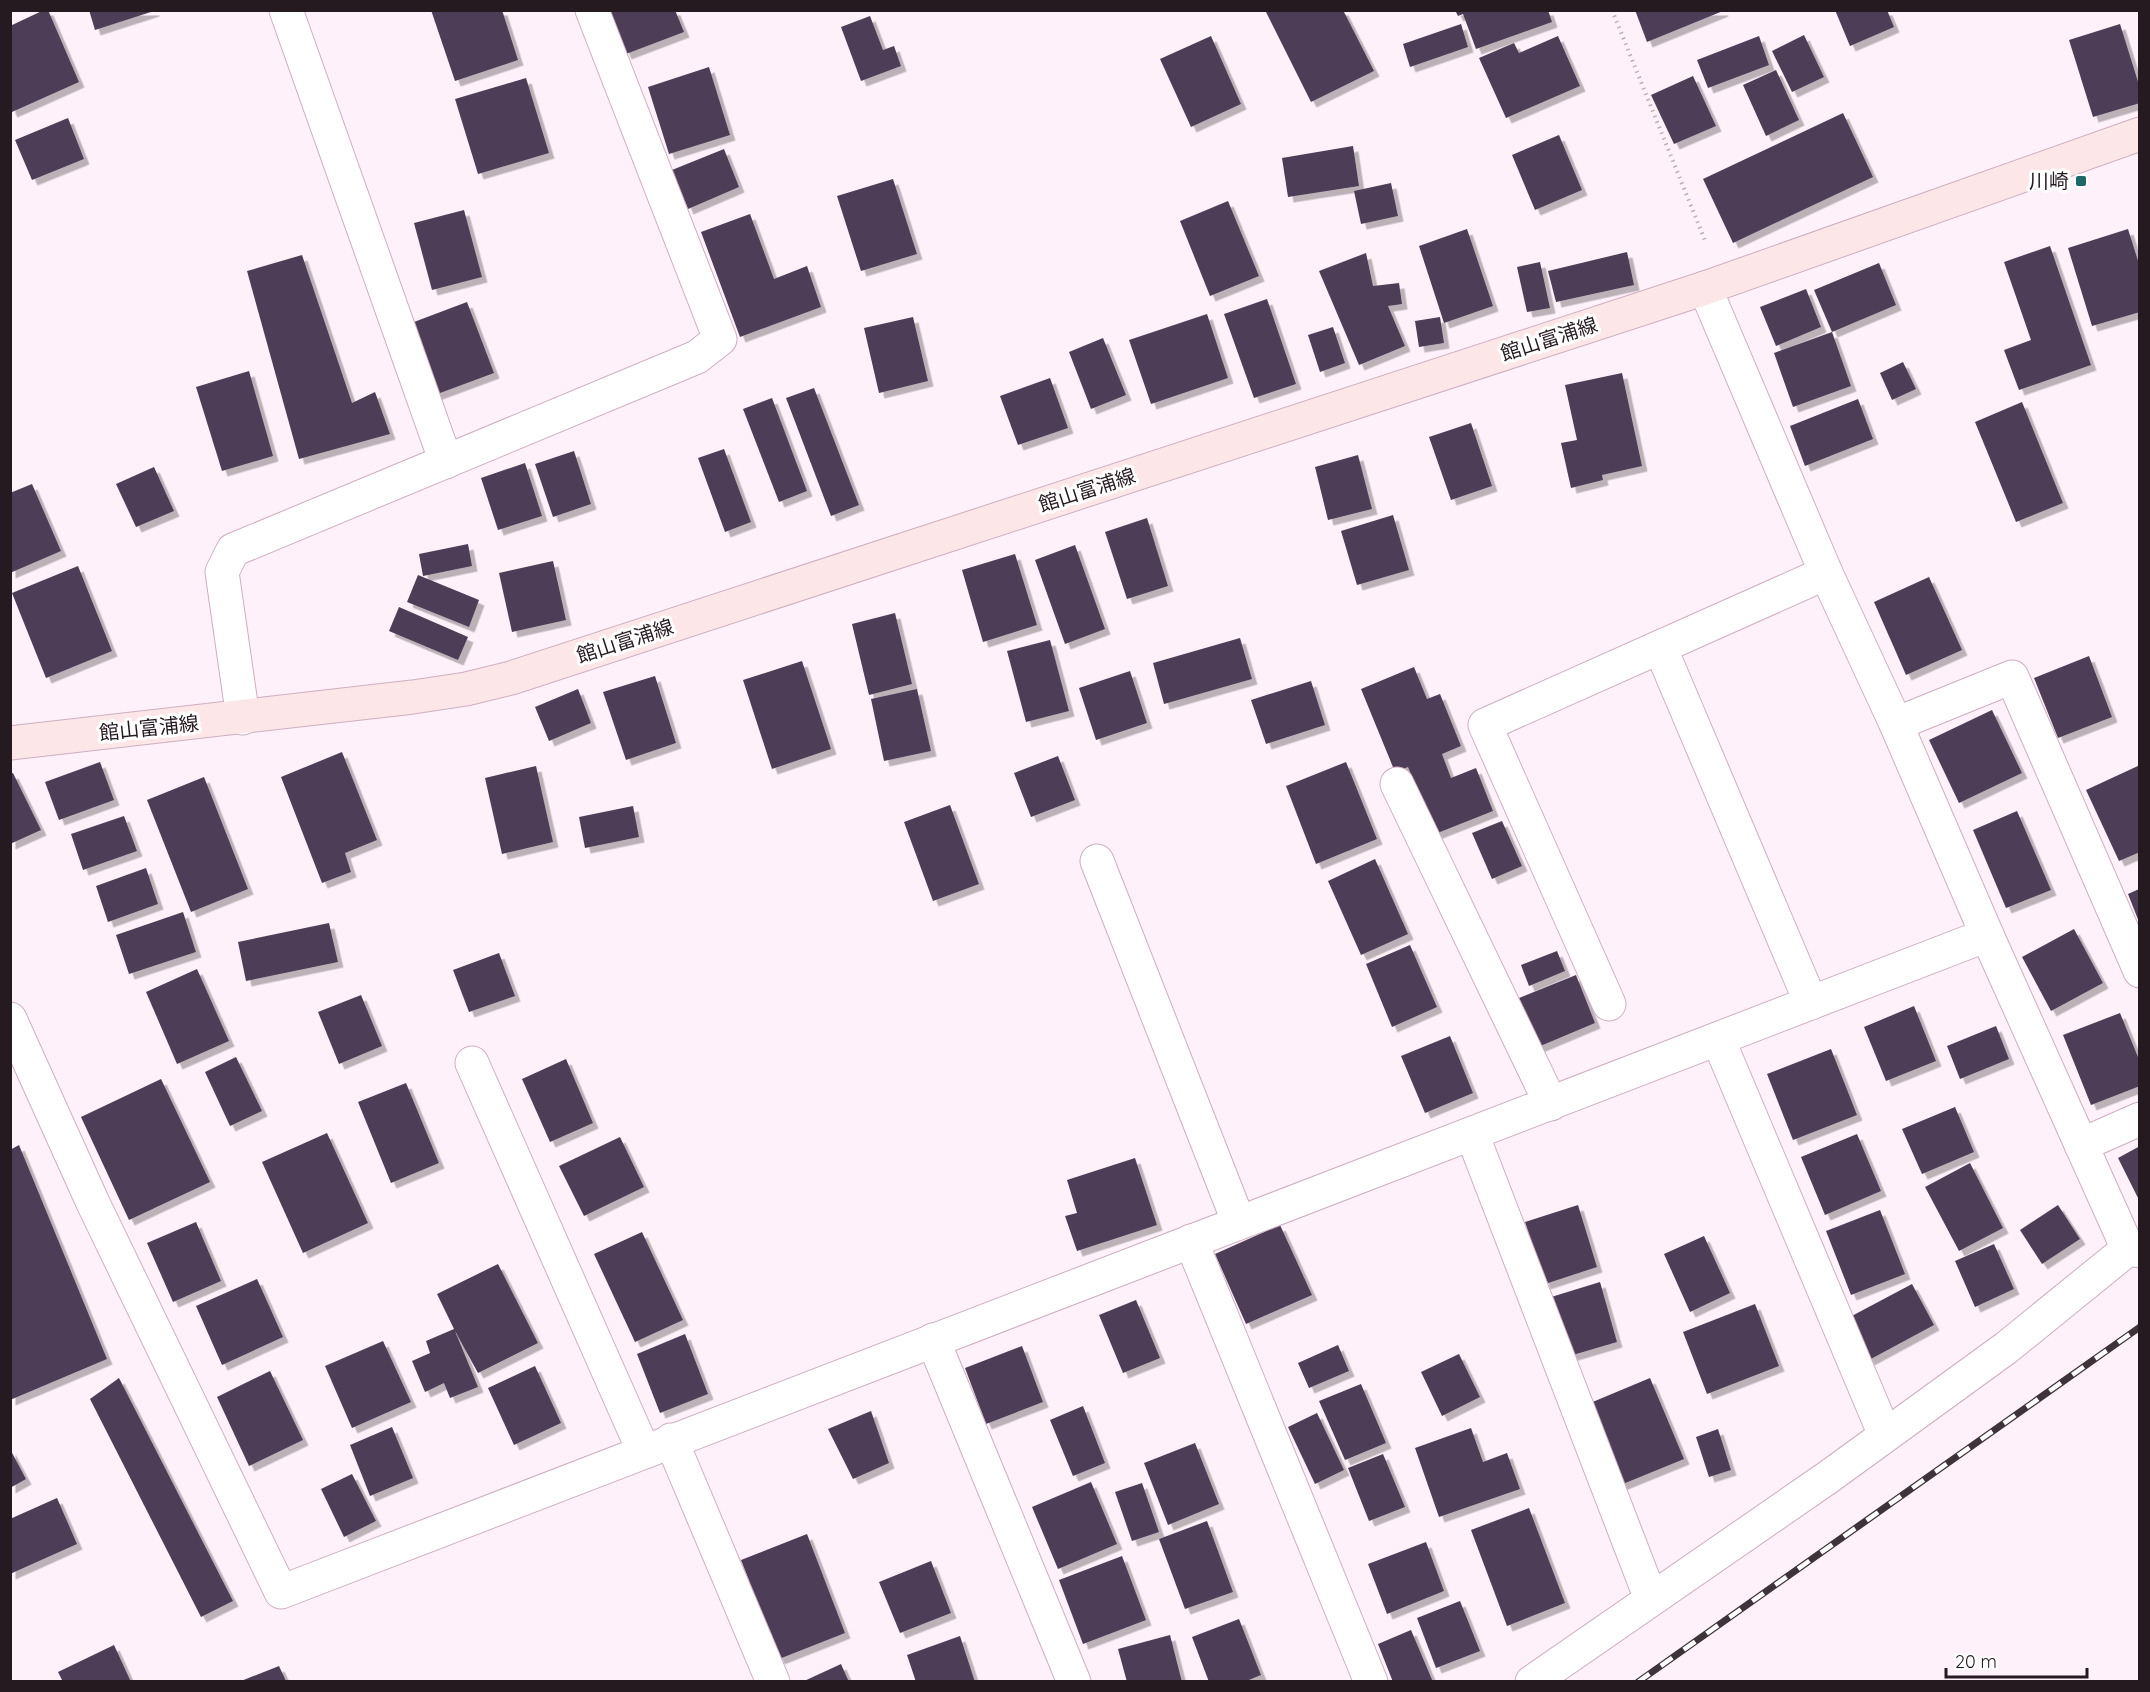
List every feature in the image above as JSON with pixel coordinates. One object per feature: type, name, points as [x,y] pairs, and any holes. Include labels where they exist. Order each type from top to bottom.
[{"type":"main road","name":"館山富浦線","points":[[10,743],[243,718],[466,689],[511,678],[1714,285],[2139,134]]},
{"type":"street","points":[[286,10],[446,462]]},
{"type":"street","points":[[243,718],[222,572],[233,550],[697,357],[720,339],[592,10]]},
{"type":"street","points":[[1532,1682],[1885,1436],[2006,1348],[2134,1250],[2081,1145],[1896,724],[1826,573],[1714,285]]},
{"type":"street","points":[[1609,1004],[1485,725],[1826,573]]},
{"type":"street","points":[[1660,647],[1811,1003]]},
{"type":"street","points":[[1896,724],[2012,677],[2139,971]]},
{"type":"street","points":[[1397,784],[1551,1104]]},
{"type":"street","points":[[1097,861],[1239,1223]]},
{"type":"street","points":[[10,1019],[98,1213],[281,1592],[1987,934]]},
{"type":"street","points":[[1718,1039],[1885,1436]]},
{"type":"street","points":[[472,1063],[773,1682]]},
{"type":"street","points":[[2081,1145],[2139,1119]]},
{"type":"street","points":[[1472,1134],[1651,1599]]},
{"type":"street","points":[[1191,1241],[1371,1682]]},
{"type":"street","points":[[933,1340],[1074,1682]]},
{"type":"path","points":[[1612,10],[1714,285]]},
{"type":"building","points":[[48,10],[79,82],[12,112],[10,108],[10,26]]},
{"type":"building","points":[[89,10],[154,10],[154,11],[95,30]]},
{"type":"building","points":[[431,10],[502,10],[518,60],[455,81]]},
{"type":"building","points":[[609,10],[675,10],[684,32],[626,54]]},
{"type":"building","points":[[1265,10],[1343,10],[1374,71],[1311,102]]},
{"type":"building","points":[[1455,10],[1548,10],[1552,22],[1476,49],[1463,14],[1458,16]]},
{"type":"building","points":[[1635,10],[1723,10],[1723,11],[1647,42]]},
{"type":"building","points":[[1835,10],[1887,10],[1894,27],[1850,46]]},
{"type":"building","points":[[870,16],[883,50],[894,46],[901,66],[861,81],[841,27]]},
{"type":"building","points":[[1461,24],[1468,47],[1410,67],[1403,44]]},
{"type":"building","points":[[2120,24],[2140,88],[2140,103],[2093,117],[2069,40]]},
{"type":"building","points":[[1804,35],[1824,77],[1792,92],[1772,51]]},
{"type":"building","points":[[1211,36],[1241,104],[1191,127],[1160,59]]},
{"type":"building","points":[[1558,36],[1580,86],[1506,118],[1479,58],[1514,43],[1519,53]]},
{"type":"building","points":[[1759,36],[1769,65],[1708,88],[1697,60]]},
{"type":"building","points":[[709,67],[730,135],[669,154],[648,87]]},
{"type":"building","points":[[1776,70],[1799,120],[1766,136],[1743,85]]},
{"type":"building","points":[[1693,76],[1716,126],[1674,144],[1651,95]]},
{"type":"building","points":[[526,78],[549,153],[478,174],[455,99]]},
{"type":"building","points":[[1843,113],[1873,177],[1733,243],[1703,179]]},
{"type":"building","points":[[68,118],[84,159],[32,180],[15,140]]},
{"type":"building","points":[[1559,135],[1582,190],[1535,210],[1512,155]]},
{"type":"building","points":[[1353,146],[1359,186],[1288,197],[1282,158]]},
{"type":"building","points":[[724,149],[739,187],[688,209],[672,170]]},
{"type":"building","points":[[893,179],[917,254],[861,271],[837,196]]},
{"type":"building","points":[[1391,183],[1398,216],[1361,224],[1354,191]]},
{"type":"building","points":[[1228,201],[1259,276],[1210,296],[1180,221]]},
{"type":"building","points":[[464,210],[482,277],[432,290],[414,223]]},
{"type":"building","points":[[750,214],[774,279],[807,266],[821,307],[740,337],[701,232]]},
{"type":"building","points":[[1467,229],[1493,306],[1444,323],[1419,246]]},
{"type":"building","points":[[2128,229],[2140,267],[2140,312],[2092,326],[2068,248]]},
{"type":"building","points":[[2050,246],[2091,365],[2019,390],[2004,350],[2031,340],[2004,262]]},
{"type":"building","points":[[1627,252],[1634,285],[1556,302],[1548,271]]},
{"type":"building","points":[[1366,253],[1373,286],[1399,283],[1402,304],[1388,306],[1405,346],[1359,365],[1319,271]]},
{"type":"building","points":[[302,255],[352,403],[375,392],[390,434],[299,459],[247,271]]},
{"type":"building","points":[[1540,262],[1550,308],[1527,312],[1517,267]]},
{"type":"building","points":[[1879,263],[1896,305],[1832,332],[1814,290]]},
{"type":"building","points":[[1806,289],[1821,327],[1776,346],[1760,307]]},
{"type":"building","points":[[1267,299],[1296,384],[1254,398],[1224,314]]},
{"type":"building","points":[[467,302],[494,373],[432,396],[406,325]]},
{"type":"building","points":[[1207,314],[1228,378],[1151,404],[1129,340]]},
{"type":"building","points":[[913,317],[928,381],[879,393],[864,328]]},
{"type":"building","points":[[1440,317],[1444,343],[1419,347],[1415,321]]},
{"type":"building","points":[[1333,327],[1345,363],[1320,372],[1308,335]]},
{"type":"building","points":[[1832,332],[1851,386],[1793,407],[1774,353]]},
{"type":"building","points":[[1103,338],[1126,395],[1091,409],[1069,352]]},
{"type":"building","points":[[1903,362],[1916,389],[1892,400],[1880,373]]},
{"type":"building","points":[[249,371],[273,456],[222,471],[196,387]]},
{"type":"building","points":[[1622,373],[1642,466],[1602,475],[1603,480],[1571,488],[1561,443],[1577,440],[1565,385]]},
{"type":"building","points":[[1050,378],[1068,428],[1018,445],[1000,396]]},
{"type":"building","points":[[814,388],[859,505],[831,516],[786,398]]},
{"type":"building","points":[[772,398],[807,491],[779,502],[743,409]]},
{"type":"building","points":[[1858,399],[1873,439],[1805,466],[1790,426]]},
{"type":"building","points":[[2022,402],[2063,503],[2016,522],[1975,422]]},
{"type":"building","points":[[1471,423],[1492,486],[1451,500],[1429,437]]},
{"type":"building","points":[[724,449],[751,522],[725,532],[698,458]]},
{"type":"building","points":[[574,451],[591,504],[553,517],[535,464]]},
{"type":"building","points":[[1358,455],[1372,509],[1328,520],[1315,467]]},
{"type":"building","points":[[525,463],[542,516],[498,530],[481,478]]},
{"type":"building","points":[[154,467],[174,511],[136,527],[116,484]]},
{"type":"building","points":[[32,484],[61,551],[10,573],[10,493]]},
{"type":"building","points":[[1393,515],[1409,570],[1357,585],[1341,531]]},
{"type":"building","points":[[1147,518],[1168,586],[1127,599],[1105,532]]},
{"type":"building","points":[[468,544],[472,566],[423,576],[419,554]]},
{"type":"building","points":[[1075,545],[1105,629],[1065,644],[1035,560]]},
{"type":"building","points":[[1015,554],[1037,625],[983,642],[962,570]]},
{"type":"building","points":[[553,561],[566,620],[512,632],[499,573]]},
{"type":"building","points":[[78,566],[112,651],[46,678],[12,593]]},
{"type":"building","points":[[418,575],[479,600],[469,627],[407,602]]},
{"type":"building","points":[[1929,577],[1962,650],[1906,675],[1874,602]]},
{"type":"building","points":[[399,607],[468,637],[458,660],[389,631]]},
{"type":"building","points":[[895,613],[912,684],[869,695],[852,624]]},
{"type":"building","points":[[1240,638],[1252,679],[1164,704],[1153,663]]},
{"type":"building","points":[[1050,640],[1069,711],[1026,722],[1007,651]]},
{"type":"building","points":[[2089,656],[2112,717],[2058,738],[2034,678]]},
{"type":"building","points":[[802,661],[831,749],[772,769],[743,680]]},
{"type":"building","points":[[1414,667],[1427,699],[1440,694],[1461,746],[1442,754],[1451,778],[1476,768],[1493,811],[1435,834],[1408,767],[1395,772],[1361,689]]},
{"type":"building","points":[[1130,671],[1147,723],[1096,740],[1079,688]]},
{"type":"building","points":[[655,676],[676,743],[626,760],[603,692]]},
{"type":"building","points":[[1311,681],[1325,725],[1266,744],[1251,700]]},
{"type":"building","points":[[578,689],[591,723],[549,741],[535,707]]},
{"type":"building","points":[[917,689],[931,751],[884,761],[871,699]]},
{"type":"building","points":[[1992,710],[2022,773],[1959,803],[1929,740]]},
{"type":"building","points":[[342,752],[377,840],[345,853],[351,872],[322,883],[281,777]]},
{"type":"building","points":[[1058,756],[1075,800],[1031,817],[1014,773]]},
{"type":"building","points":[[100,762],[114,800],[59,820],[45,782]]},
{"type":"building","points":[[1346,762],[1377,839],[1316,864],[1286,786]]},
{"type":"building","points":[[2140,765],[2140,852],[2119,861],[2086,790]]},
{"type":"building","points":[[536,766],[553,842],[502,854],[485,778]]},
{"type":"building","points":[[13,773],[41,830],[10,844],[10,774]]},
{"type":"building","points":[[204,777],[248,889],[191,912],[147,800]]},
{"type":"building","points":[[950,805],[979,884],[933,901],[904,822]]},
{"type":"building","points":[[633,806],[639,837],[585,848],[579,817]]},
{"type":"building","points":[[2017,811],[2051,890],[2006,908],[1973,830]]},
{"type":"building","points":[[124,816],[137,851],[83,870],[71,834]]},
{"type":"building","points":[[1502,821],[1522,866],[1492,879],[1472,833]]},
{"type":"building","points":[[1375,859],[1408,934],[1361,955],[1328,881]]},
{"type":"building","points":[[146,868],[158,904],[108,922],[96,886]]},
{"type":"building","points":[[2139,889],[2139,922],[2128,894]]},
{"type":"building","points":[[183,912],[196,952],[129,974],[116,935]]},
{"type":"building","points":[[329,923],[338,962],[246,981],[238,942]]},
{"type":"building","points":[[2074,929],[2103,983],[2051,1011],[2022,957]]},
{"type":"building","points":[[1410,945],[1437,1007],[1392,1027],[1366,964]]},
{"type":"building","points":[[1557,951],[1565,971],[1529,986],[1521,965]]},
{"type":"building","points":[[499,953],[515,996],[469,1012],[453,970]]},
{"type":"building","points":[[197,969],[229,1041],[177,1064],[146,992]]},
{"type":"building","points":[[1576,975],[1595,1023],[1538,1047],[1519,998]]},
{"type":"building","points":[[361,995],[382,1046],[339,1064],[318,1012]]},
{"type":"building","points":[[1914,1006],[1936,1061],[1886,1081],[1864,1027]]},
{"type":"building","points":[[2120,1013],[2140,1062],[2140,1086],[2091,1105],[2063,1035]]},
{"type":"building","points":[[1996,1026],[2009,1059],[1960,1079],[1947,1046]]},
{"type":"building","points":[[1450,1036],[1473,1093],[1425,1113],[1401,1056]]},
{"type":"building","points":[[1831,1049],[1857,1115],[1793,1140],[1767,1074]]},
{"type":"building","points":[[236,1057],[262,1111],[230,1126],[205,1072]]},
{"type":"building","points":[[566,1059],[593,1123],[550,1142],[522,1079]]},
{"type":"building","points":[[161,1079],[210,1182],[129,1220],[81,1117]]},
{"type":"building","points":[[406,1083],[439,1163],[391,1183],[358,1102]]},
{"type":"building","points":[[1955,1107],[1974,1152],[1922,1174],[1902,1129]]},
{"type":"building","points":[[327,1133],[368,1223],[303,1253],[262,1162]]},
{"type":"building","points":[[1857,1134],[1881,1191],[1825,1215],[1801,1157]]},
{"type":"building","points":[[620,1137],[644,1187],[584,1216],[559,1166]]},
{"type":"building","points":[[19,1145],[107,1359],[10,1400],[10,1150]]},
{"type":"building","points":[[2140,1146],[2140,1202],[2118,1158]]},
{"type":"building","points":[[1135,1158],[1157,1225],[1077,1251],[1065,1216],[1077,1213],[1067,1180]]},
{"type":"building","points":[[1970,1163],[2003,1228],[1959,1251],[1925,1187]]},
{"type":"building","points":[[1578,1205],[1597,1267],[1545,1284],[1525,1222]]},
{"type":"building","points":[[2058,1205],[2080,1239],[2042,1264],[2020,1230]]},
{"type":"building","points":[[1880,1210],[1905,1274],[1851,1295],[1826,1231]]},
{"type":"building","points":[[196,1222],[221,1281],[173,1302],[147,1243]]},
{"type":"building","points":[[1280,1225],[1312,1295],[1246,1324],[1215,1254]]},
{"type":"building","points":[[642,1232],[683,1320],[635,1342],[594,1254]]},
{"type":"building","points":[[1704,1236],[1730,1293],[1690,1312],[1664,1254]]},
{"type":"building","points":[[1994,1244],[2014,1289],[1975,1307],[1955,1261]]},
{"type":"building","points":[[498,1264],[538,1343],[478,1373],[455,1331],[478,1387],[450,1398],[444,1383],[425,1392],[412,1361],[430,1353],[426,1341],[454,1329],[437,1294]]},
{"type":"building","points":[[257,1279],[283,1337],[222,1365],[196,1306]]},
{"type":"building","points":[[1600,1282],[1617,1342],[1566,1357],[1548,1298]]},
{"type":"building","points":[[1912,1284],[1934,1325],[1869,1360],[1848,1318]]},
{"type":"building","points":[[1136,1300],[1160,1358],[1123,1373],[1099,1315]]},
{"type":"building","points":[[1755,1304],[1779,1366],[1707,1394],[1683,1332]]},
{"type":"building","points":[[685,1334],[708,1394],[660,1413],[637,1354]]},
{"type":"building","points":[[383,1341],[411,1402],[352,1428],[325,1366]]},
{"type":"building","points":[[1338,1345],[1349,1371],[1309,1388],[1298,1363]]},
{"type":"building","points":[[1022,1346],[1043,1402],[986,1424],[965,1368]]},
{"type":"building","points":[[1459,1354],[1480,1397],[1442,1416],[1421,1372]]},
{"type":"building","points":[[535,1366],[561,1423],[514,1445],[488,1388]]},
{"type":"building","points":[[270,1371],[303,1440],[249,1466],[217,1397]]},
{"type":"building","points":[[119,1378],[233,1601],[201,1617],[90,1399]]},
{"type":"building","points":[[1650,1378],[1684,1459],[1618,1486],[1583,1406]]},
{"type":"building","points":[[1361,1384],[1386,1443],[1345,1460],[1319,1401]]},
{"type":"building","points":[[1083,1406],[1105,1463],[1073,1476],[1050,1420]]},
{"type":"building","points":[[871,1411],[889,1463],[853,1479],[828,1429]]},
{"type":"building","points":[[1317,1413],[1344,1470],[1315,1484],[1288,1427]]},
{"type":"building","points":[[392,1427],[413,1478],[370,1496],[350,1445]]},
{"type":"building","points":[[1471,1428],[1483,1462],[1507,1453],[1520,1489],[1439,1517],[1415,1448]]},
{"type":"building","points":[[1718,1429],[1731,1470],[1709,1477],[1696,1437]]},
{"type":"building","points":[[1195,1443],[1219,1504],[1168,1525],[1144,1463]]},
{"type":"building","points":[[10,1449],[26,1479],[10,1488]]},
{"type":"building","points":[[1383,1454],[1405,1507],[1369,1521],[1348,1468]]},
{"type":"building","points":[[352,1474],[376,1521],[344,1537],[321,1489]]},
{"type":"building","points":[[1091,1482],[1117,1544],[1058,1569],[1032,1507]]},
{"type":"building","points":[[1142,1483],[1159,1532],[1132,1541],[1115,1492]]},
{"type":"building","points":[[57,1498],[77,1544],[10,1574],[10,1519]]},
{"type":"building","points":[[1529,1508],[1565,1603],[1507,1626],[1471,1530]]},
{"type":"building","points":[[1207,1521],[1233,1592],[1185,1609],[1159,1539]]},
{"type":"building","points":[[807,1534],[845,1633],[779,1659],[741,1560]]},
{"type":"building","points":[[1426,1542],[1444,1591],[1387,1614],[1368,1564]]},
{"type":"building","points":[[1122,1556],[1146,1620],[1083,1644],[1059,1580]]},
{"type":"building","points":[[931,1561],[951,1613],[900,1633],[879,1582]]},
{"type":"building","points":[[1460,1601],[1480,1651],[1436,1668],[1417,1618]]},
{"type":"building","points":[[1239,1619],[1261,1675],[1244,1682],[1209,1682],[1192,1637]]},
{"type":"building","points":[[1411,1630],[1433,1682],[1393,1682],[1378,1644]]},
{"type":"building","points":[[1170,1635],[1182,1682],[1127,1682],[1118,1649]]},
{"type":"building","points":[[960,1636],[975,1682],[916,1682],[907,1655]]},
{"type":"building","points":[[114,1645],[131,1682],[63,1682],[58,1672]]},
{"type":"building","points":[[841,1664],[849,1682],[802,1682]]},
{"type":"building","points":[[279,1666],[286,1681],[241,1681]]},
{"type":"railway","points":[[1638,1682],[2140,1327]]},
{"type":"place","name":"川崎","points":[[2081,181]]}]
